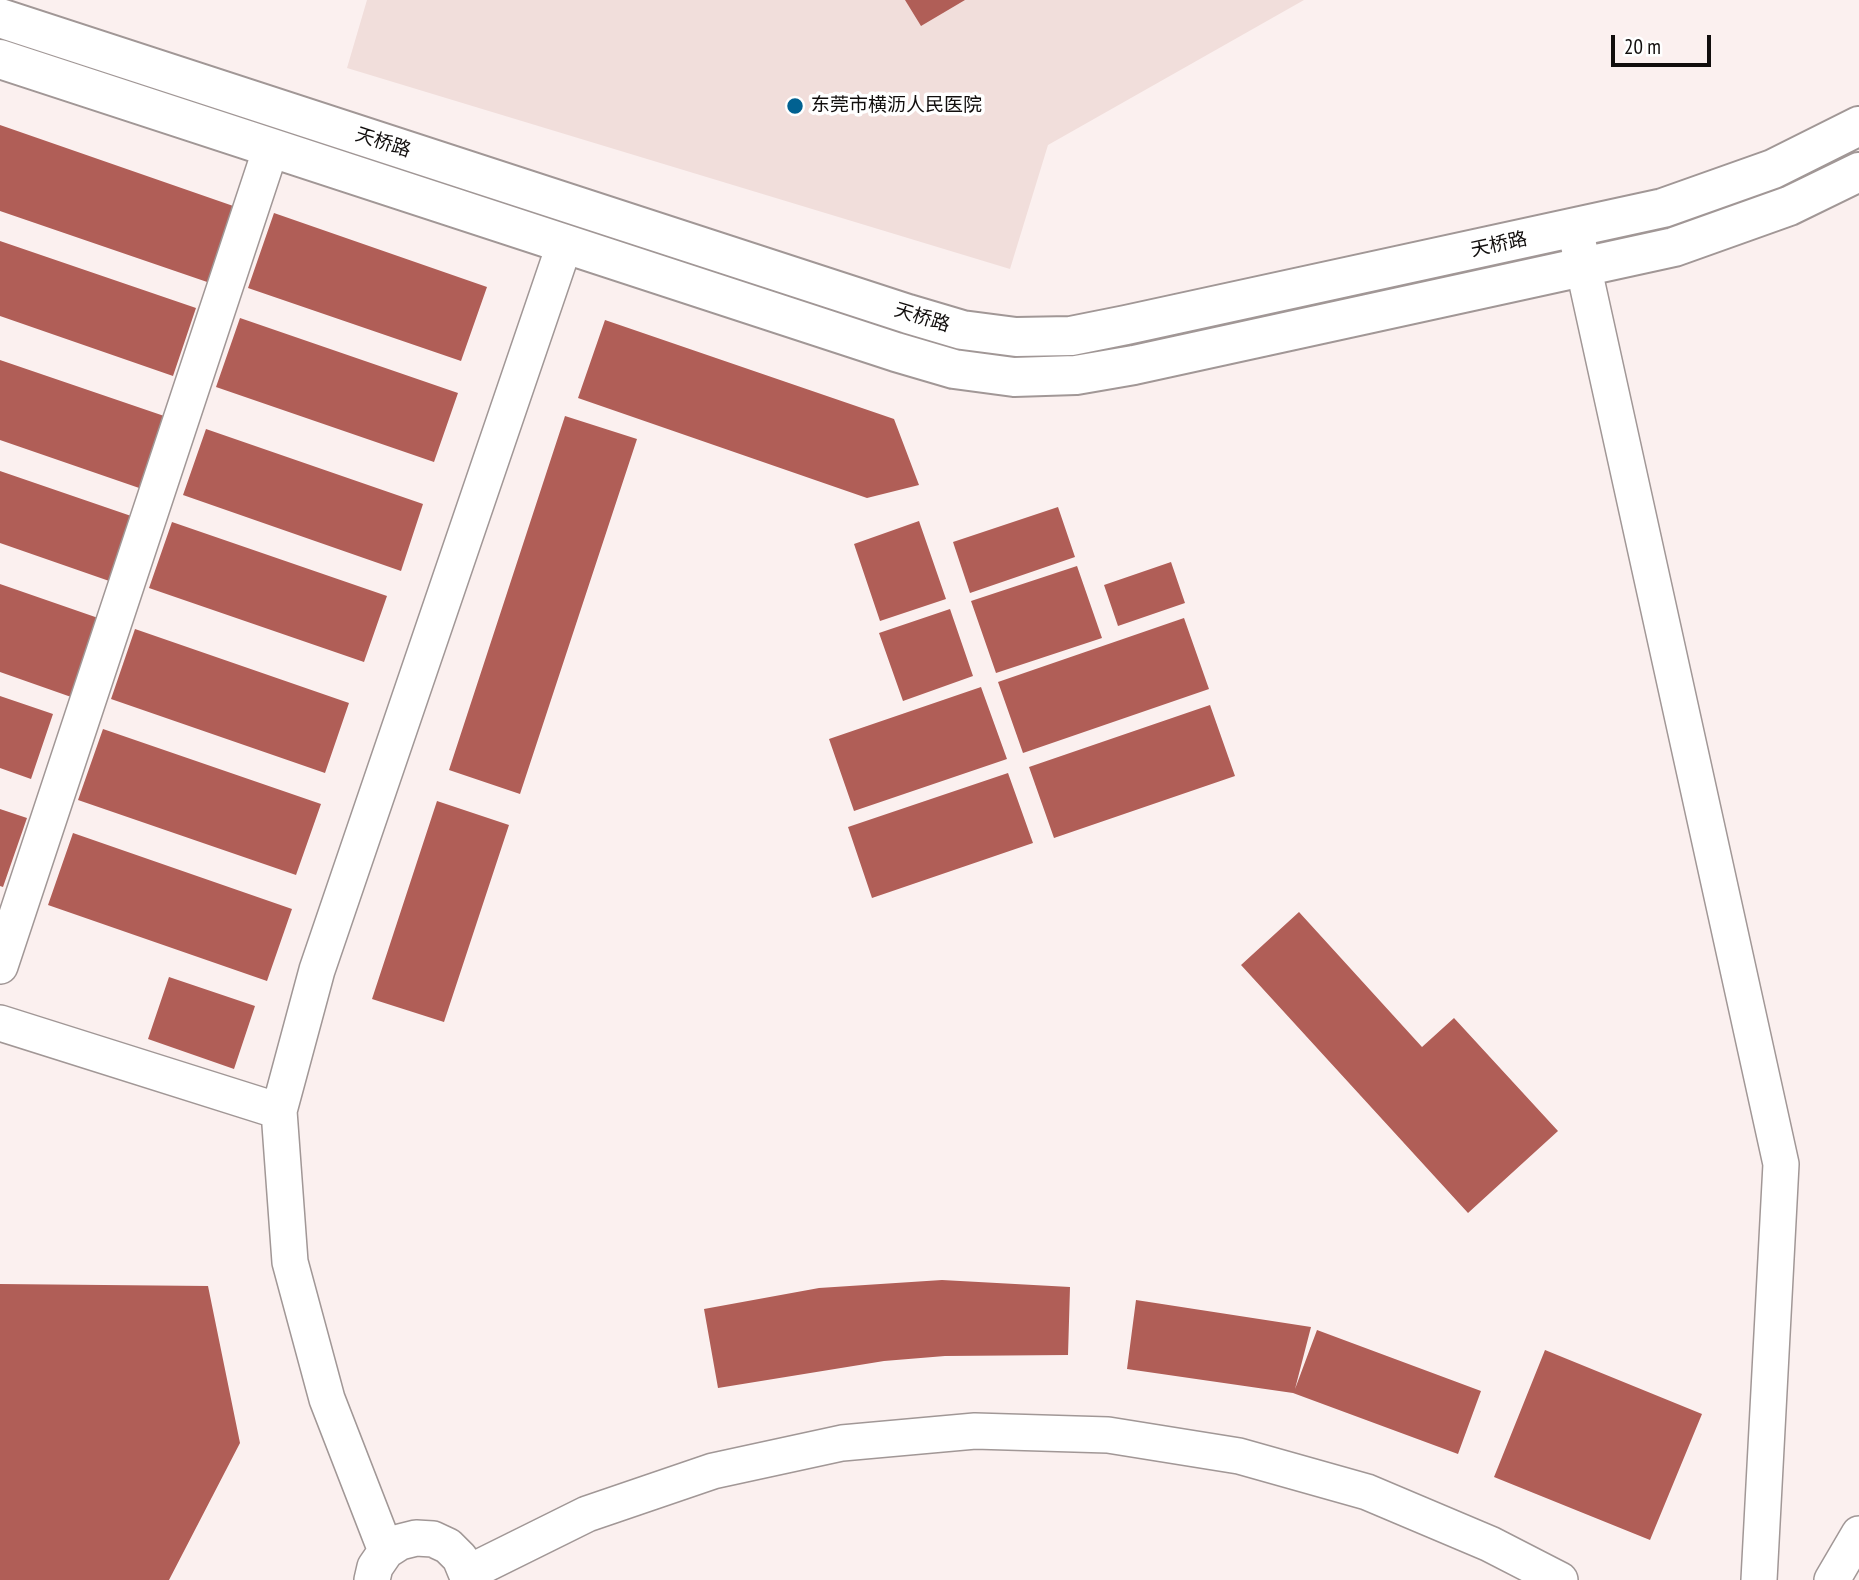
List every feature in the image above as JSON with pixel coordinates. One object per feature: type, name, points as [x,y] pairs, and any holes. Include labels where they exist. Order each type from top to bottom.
[{"type":"main road","name":"天桥路","points":[[0,18],[908,314],[962,330],[1016,337],[1071,336],[1126,326],[1663,208],[1719,191],[1773,169],[1859,126]]},
{"type":"main road","name":"天桥路","points":[[0,60],[897,352],[954,369],[1014,377],[1076,375],[1134,365],[1674,247],[1789,206],[1859,172]]},
{"type":"street","points":[[0,966],[271,148]]},
{"type":"street","points":[[1575,229],[1782,1164],[1759,1580]]},
{"type":"street","points":[[379,1566],[327,1399],[289,1262],[279,1111],[317,970],[565,243]]},
{"type":"street","points":[[0,1023],[279,1111]]},
{"type":"street","points":[[379,1566],[400,1542],[416,1538],[433,1539],[448,1546],[460,1558],[468,1577],[587,1514],[713,1471],[842,1443],[975,1431],[1108,1436],[1239,1456],[1367,1492],[1490,1544],[1560,1580]]},
{"type":"street","points":[[1832,1580],[1859,1534]]},
{"type":"shaded area","name":"东莞市横沥人民医院","points":[[367,0],[1304,0],[1048,145],[1010,269],[347,68]]},
{"type":"building","points":[[905,0],[965,0],[921,26]]},
{"type":"building","points":[[0,125],[239,208],[213,284],[0,211]]},
{"type":"building","points":[[274,213],[487,287],[461,361],[248,288]]},
{"type":"building","points":[[0,241],[196,308],[173,376],[0,316]]},
{"type":"building","points":[[240,318],[458,393],[434,462],[216,387]]},
{"type":"building","points":[[605,320],[894,419],[919,485],[867,498],[578,398]]},
{"type":"building","points":[[0,360],[170,418],[145,490],[0,440]]},
{"type":"building","points":[[565,416],[637,439],[520,794],[449,770]]},
{"type":"building","points":[[206,429],[423,504],[401,571],[183,495]]},
{"type":"building","points":[[0,471],[137,518],[115,583],[0,543]]},
{"type":"building","points":[[1058,507],[1075,557],[970,593],[953,542]]},
{"type":"building","points":[[919,521],[946,599],[880,621],[854,544]]},
{"type":"building","points":[[172,522],[387,596],[364,662],[149,588]]},
{"type":"building","points":[[1171,562],[1185,603],[1118,626],[1104,585]]},
{"type":"building","points":[[1077,566],[1102,638],[996,673],[971,601]]},
{"type":"building","points":[[0,584],[101,619],[74,698],[0,672]]},
{"type":"building","points":[[950,609],[973,676],[903,701],[879,633]]},
{"type":"building","points":[[1184,618],[1209,689],[1023,753],[998,682]]},
{"type":"building","points":[[135,629],[349,703],[325,773],[111,699]]},
{"type":"building","points":[[981,687],[1007,759],[854,811],[829,739]]},
{"type":"building","points":[[0,696],[53,714],[31,779],[0,768]]},
{"type":"building","points":[[1210,705],[1235,776],[1054,838],[1029,767]]},
{"type":"building","points":[[103,729],[321,804],[296,875],[78,800]]},
{"type":"building","points":[[1008,773],[1033,843],[872,898],[848,827]]},
{"type":"building","points":[[437,801],[509,825],[444,1022],[372,999]]},
{"type":"building","points":[[0,809],[27,818],[3,887],[0,886]]},
{"type":"building","points":[[73,833],[292,909],[267,981],[48,905]]},
{"type":"building","points":[[1299,912],[1422,1047],[1454,1018],[1558,1131],[1468,1213],[1241,965]]},
{"type":"building","points":[[169,977],[255,1006],[234,1069],[148,1039]]},
{"type":"building","points":[[942,1280],[1070,1287],[1068,1355],[945,1356],[884,1361],[718,1388],[704,1309],[819,1288]]},
{"type":"building","points":[[0,1284],[208,1286],[240,1443],[169,1580],[0,1580]]},
{"type":"building","points":[[1136,1300],[1311,1327],[1295,1389],[1317,1330],[1481,1391],[1458,1454],[1293,1393],[1127,1369]]},
{"type":"building","points":[[1545,1350],[1702,1414],[1650,1540],[1494,1477]]},
{"type":"place","name":"东莞市横沥人民医院","points":[[795,106]]}]
